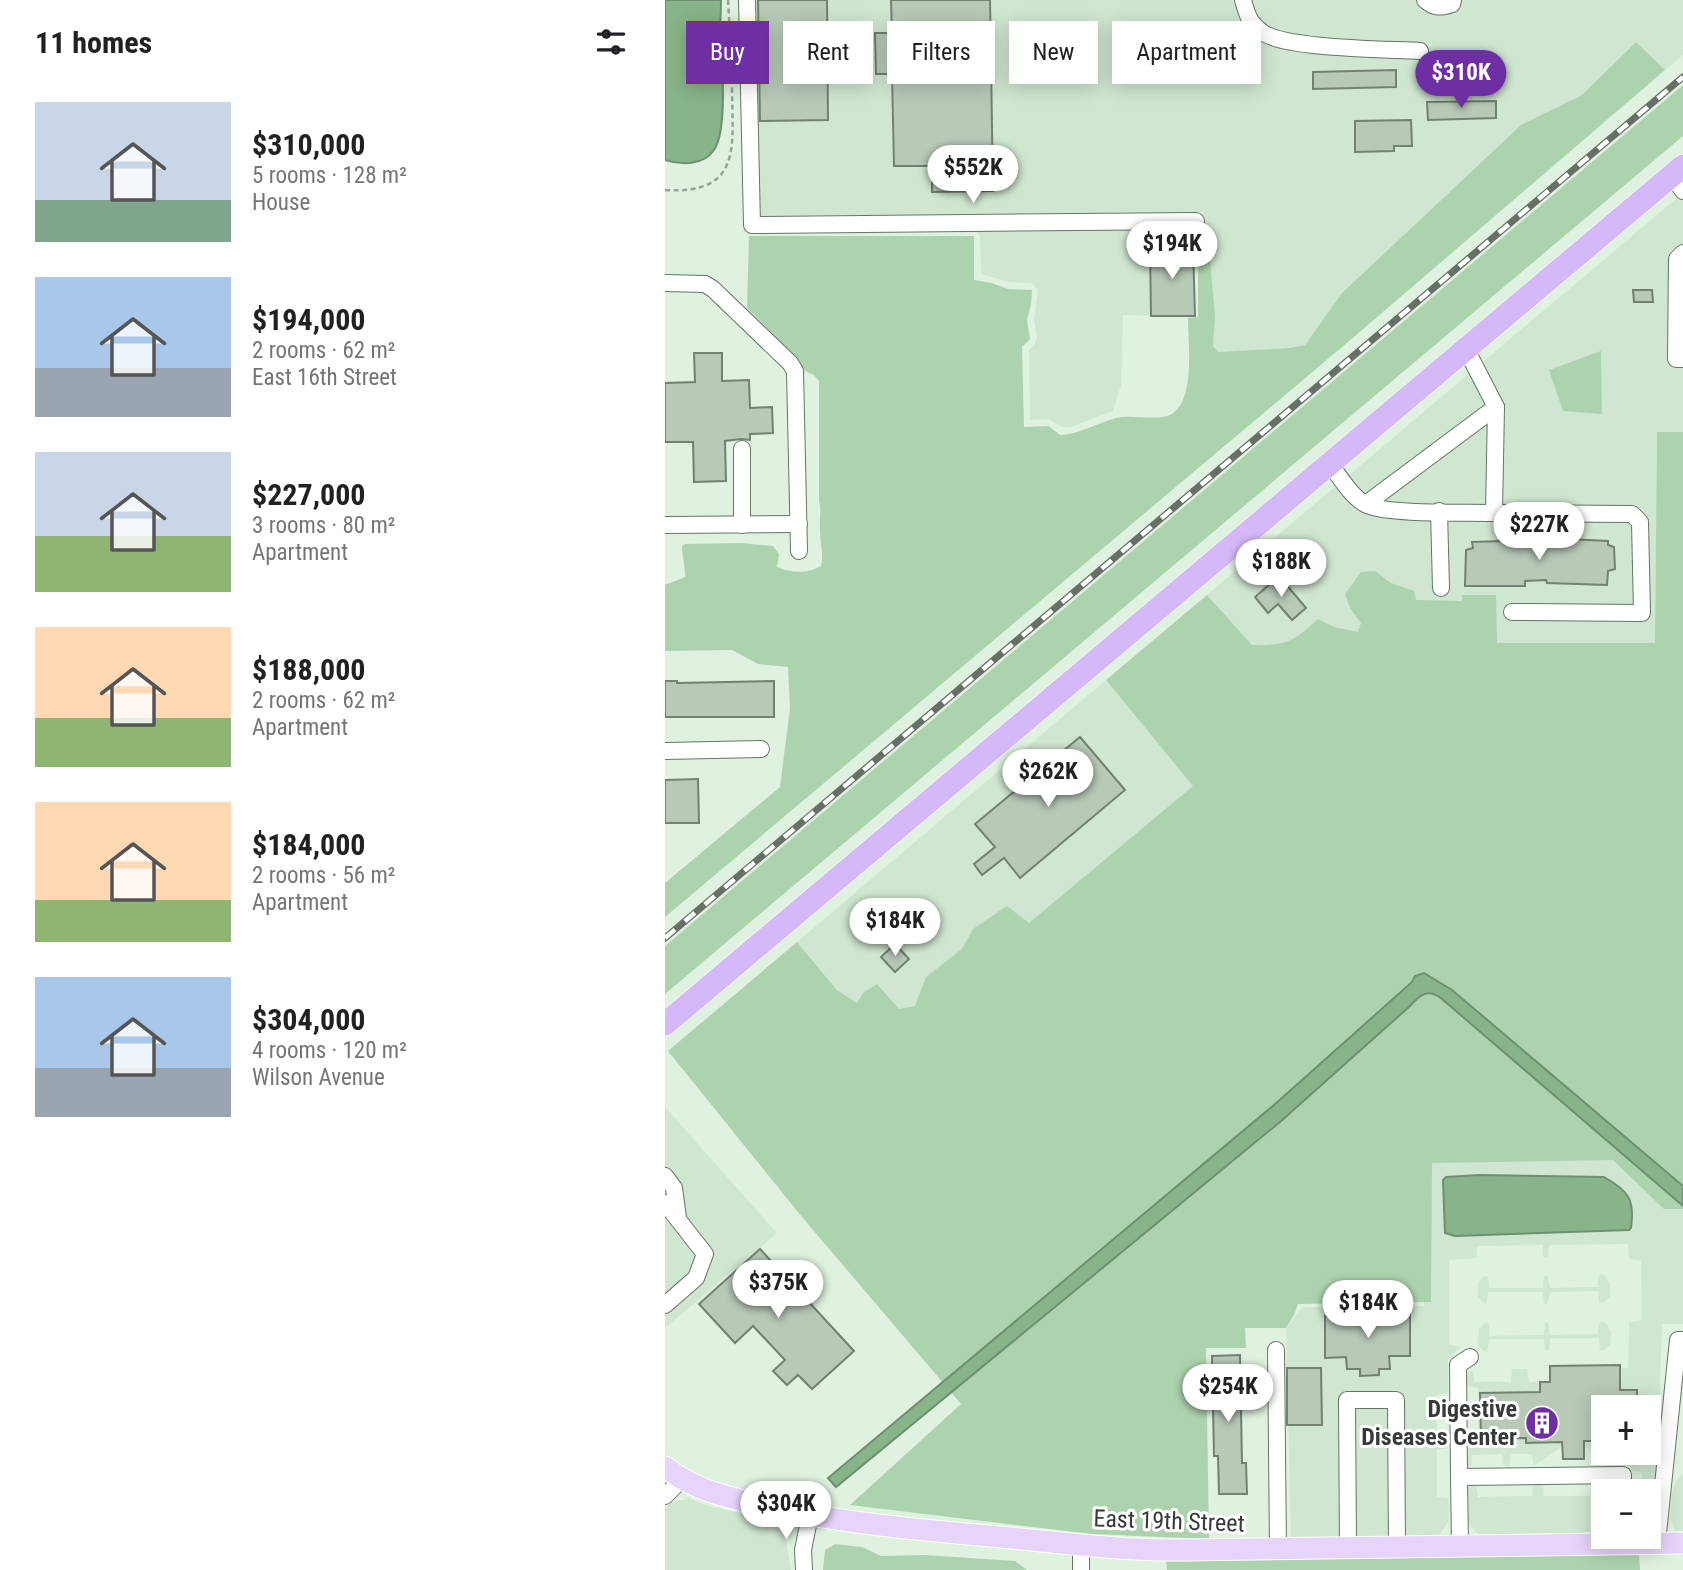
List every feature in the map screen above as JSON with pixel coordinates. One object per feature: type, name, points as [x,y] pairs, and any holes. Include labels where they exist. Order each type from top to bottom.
[{"type":"highway","points":[[665,1024],[1466,349],[1679,178]]},
{"type":"main road","name":"East 19th Street","points":[[673,1473],[698,1488],[730,1498],[810,1515],[911,1529],[1081,1545],[1172,1550],[1591,1541]]},
{"type":"main road","name":"East 19th Street","points":[[1661,1543],[1683,1543]]},
{"type":"street","points":[[747,0],[752,225],[1196,221]]},
{"type":"street","points":[[1243,0],[1248,20],[1264,34],[1295,44],[1420,51]]},
{"type":"street","points":[[1425,0],[1431,6],[1444,7],[1452,4],[1453,0]]},
{"type":"street","points":[[1683,253],[1677,259],[1676,359],[1683,359]]},
{"type":"street","points":[[665,283],[705,284],[713,289],[790,363],[795,371],[799,551]]},
{"type":"street","points":[[1466,349],[1496,407],[1495,513]]},
{"type":"street","points":[[1366,504],[1496,407]]},
{"type":"street","points":[[742,449],[742,525]]},
{"type":"street","points":[[1330,464],[1346,485],[1366,504],[1392,510],[1632,514],[1640,522],[1641,613],[1513,612]]},
{"type":"street","points":[[1439,511],[1441,588]]},
{"type":"street","points":[[665,526],[799,524]]},
{"type":"street","points":[[665,751],[761,749]]},
{"type":"street","points":[[665,1176],[674,1188],[678,1220]]},
{"type":"street","points":[[665,1203],[705,1254],[696,1278],[665,1305]]},
{"type":"street","points":[[1661,1505],[1678,1340],[1683,1340]]},
{"type":"street","points":[[1276,1350],[1278,1549]]},
{"type":"street","points":[[1460,1546],[1458,1365],[1470,1357]]},
{"type":"street","points":[[1348,1548],[1347,1400],[1396,1399],[1397,1547]]},
{"type":"street","points":[[1666,1457],[1683,1457]]},
{"type":"street","points":[[665,1496],[673,1473]]},
{"type":"street","points":[[1459,1477],[1623,1475],[1623,1479]]},
{"type":"street","points":[[804,1570],[804,1543],[810,1515]]},
{"type":"street","points":[[1081,1545],[1081,1570]]},
{"type":"path","points":[[728,0],[729,21]]},
{"type":"path","points":[[665,190],[703,187],[725,169],[731,149],[732,84]]},
{"type":"shaded area","points":[[665,0],[721,0],[720,21],[686,21],[686,84],[723,84],[723,111],[718,140],[714,150],[698,162],[678,163],[665,160]]},
{"type":"shaded area","points":[[755,0],[1683,0],[1683,55],[1665,70],[1636,42],[1582,95],[1521,125],[1342,293],[1306,345],[1218,352],[1213,346],[1215,316],[1203,212],[759,216],[757,84],[769,84],[769,21],[755,21]]},
{"type":"shaded area","points":[[1636,42],[1665,70],[1348,342],[665,917],[665,883],[780,787],[790,708],[788,667],[758,664],[732,650],[665,651],[665,585],[685,577],[682,546],[741,543],[773,546],[779,554],[777,567],[794,571],[816,569],[821,566],[822,561],[819,381],[814,375],[803,370],[798,359],[747,308],[749,236],[974,236],[974,280],[1008,289],[1032,290],[1027,320],[1030,339],[1022,347],[1024,427],[1049,426],[1060,435],[1075,433],[1116,418],[1165,417],[1178,408],[1187,385],[1188,318],[1198,317],[1198,236],[1208,236],[1215,316],[1213,346],[1218,352],[1305,345],[1342,293],[1521,125],[1582,95]]},
{"type":"shaded area","points":[[1683,85],[1683,136],[665,994],[665,946]]},
{"type":"shaded area","points":[[1683,193],[1683,432],[1657,432],[1655,643],[1255,648],[1207,595]]},
{"type":"shaded area","points":[[1197,229],[1192,236],[1191,311],[1183,316],[1123,315],[1121,385],[1113,411],[1070,427],[1062,427],[1049,419],[1030,420],[1029,350],[1037,337],[1034,320],[1038,290],[1032,283],[1009,282],[981,274],[980,236],[976,231]]},
{"type":"shaded area","points":[[1601,351],[1602,414],[1563,411],[1549,370]]},
{"type":"shaded area","points":[[1657,432],[1683,432],[1683,1209],[1664,1209],[1613,1160],[1432,1163],[1431,1302],[1298,1304],[1286,1328],[1245,1328],[1246,1348],[1206,1348],[1209,1539],[1092,1534],[850,1505],[961,1404],[797,1211],[668,1051],[797,942],[837,990],[857,1003],[863,993],[877,984],[899,1009],[915,1006],[926,977],[962,949],[973,929],[1007,906],[1029,923],[1193,786],[1106,680],[1207,595],[1252,645],[1273,645],[1288,641],[1318,619],[1334,627],[1358,632],[1361,623],[1350,608],[1345,594],[1361,572],[1375,571],[1391,583],[1414,591],[1416,600],[1462,601],[1462,595],[1496,595],[1497,643],[1655,643]]},
{"type":"shaded area","points":[[1106,680],[1203,797],[896,1059],[797,942]]},
{"type":"shaded area","points":[[1424,973],[1452,990],[1683,1186],[1683,1206],[1442,999],[1433,994],[1425,994],[1280,1122],[836,1487],[828,1478],[1274,1105],[1412,982],[1415,976]]},
{"type":"shaded area","points":[[665,1107],[777,1233],[665,1328]]},
{"type":"shaded area","points":[[1650,1130],[1683,1206],[1683,1324],[1662,1324],[1660,1395],[1591,1395],[1591,1450],[1586,1447],[1561,1447],[1534,1466],[1532,1454],[1511,1454],[1509,1467],[1503,1465],[1502,1454],[1472,1455],[1471,1466],[1468,1467],[1467,1448],[1479,1447],[1478,1388],[1466,1386],[1466,1376],[1469,1371],[1473,1371],[1474,1382],[1511,1382],[1512,1369],[1527,1369],[1529,1382],[1553,1382],[1580,1369],[1628,1368],[1629,1323],[1642,1320],[1641,1261],[1629,1259],[1628,1244],[1549,1245],[1546,1258],[1543,1256],[1543,1245],[1477,1246],[1476,1258],[1449,1260],[1449,1345],[1461,1346],[1448,1360],[1448,1393],[1436,1395],[1437,1442],[1449,1445],[1446,1449],[1437,1449],[1437,1497],[1449,1500],[1448,1522],[1439,1535],[1478,1534],[1470,1526],[1466,1514],[1467,1490],[1476,1484],[1478,1497],[1532,1496],[1533,1484],[1543,1484],[1544,1496],[1591,1496],[1591,1532],[1428,1536],[1291,1537],[1286,1328],[1303,1307],[1424,1306],[1424,1134]]},
{"type":"shaded area","points":[[1446,1177],[1604,1177],[1628,1197],[1632,1210],[1631,1228],[1455,1236],[1445,1233],[1443,1180]]},
{"type":"shaded area","points":[[1547,1275],[1550,1288],[1598,1287],[1598,1276],[1606,1276],[1610,1284],[1610,1297],[1602,1304],[1599,1302],[1598,1291],[1550,1292],[1547,1305],[1544,1303],[1543,1292],[1488,1292],[1486,1305],[1478,1297],[1478,1282],[1484,1276],[1488,1277],[1489,1288],[1543,1288],[1544,1276]]},
{"type":"shaded area","points":[[1602,1321],[1611,1332],[1610,1345],[1603,1351],[1600,1350],[1599,1338],[1550,1338],[1549,1351],[1545,1350],[1544,1339],[1489,1339],[1487,1352],[1478,1344],[1479,1328],[1486,1322],[1489,1325],[1489,1336],[1544,1335],[1545,1323],[1548,1322],[1550,1335],[1598,1334]]},
{"type":"shaded area","points":[[1631,1465],[1657,1465],[1657,1479],[1642,1479],[1642,1472],[1631,1470]]},
{"type":"shaded area","points":[[1683,1473],[1683,1531],[1676,1531],[1670,1519],[1672,1493]]},
{"type":"shaded area","points":[[683,1496],[708,1506],[761,1518],[778,1526],[785,1534],[791,1570],[665,1570],[665,1508],[672,1502],[688,1499]]},
{"type":"shaded area","points":[[835,1544],[862,1547],[881,1556],[924,1555],[1015,1561],[1027,1570],[823,1570],[825,1550]]},
{"type":"shaded area","points":[[1639,1554],[1640,1570],[1167,1570],[1166,1561]]},
{"type":"building","points":[[758,0],[827,0],[827,21],[783,21],[783,84],[828,84],[828,120],[760,121],[759,84],[769,84],[769,21],[758,21]]},
{"type":"building","points":[[891,0],[990,0],[990,21],[892,21]]},
{"type":"building","points":[[875,33],[887,33],[887,74],[876,74]]},
{"type":"building","points":[[1396,70],[1396,87],[1313,89],[1313,72]]},
{"type":"building","points":[[892,84],[991,84],[993,191],[932,192],[932,166],[894,166]]},
{"type":"building","points":[[1496,101],[1496,118],[1428,120],[1427,102]]},
{"type":"building","points":[[1411,120],[1412,146],[1394,146],[1394,151],[1355,152],[1355,121]]},
{"type":"building","points":[[1193,246],[1195,316],[1151,316],[1150,247]]},
{"type":"building","points":[[1633,290],[1652,290],[1653,302],[1634,302]]},
{"type":"building","points":[[694,353],[722,353],[722,381],[749,380],[750,408],[772,407],[773,433],[750,434],[750,440],[725,441],[726,481],[694,482],[693,442],[665,442],[665,383],[695,382]]},
{"type":"building","points":[[1568,539],[1608,541],[1608,545],[1614,547],[1615,569],[1608,571],[1607,585],[1547,583],[1546,580],[1525,581],[1525,586],[1465,586],[1466,550],[1473,548],[1472,542]]},
{"type":"building","points":[[1279,576],[1306,608],[1292,620],[1278,604],[1268,613],[1255,597]]},
{"type":"building","points":[[665,681],[774,681],[774,717],[665,717]]},
{"type":"building","points":[[1080,737],[1125,790],[1020,878],[1004,858],[982,875],[974,864],[995,847],[975,824]]},
{"type":"building","points":[[698,779],[699,823],[665,823],[665,780]]},
{"type":"building","points":[[895,944],[909,959],[895,972],[881,957]]},
{"type":"building","points":[[760,1249],[854,1351],[812,1389],[798,1375],[787,1385],[773,1371],[785,1360],[753,1326],[735,1343],[699,1304]]},
{"type":"building","points":[[1410,1314],[1410,1356],[1389,1356],[1390,1369],[1379,1369],[1379,1375],[1360,1376],[1360,1369],[1347,1369],[1346,1357],[1325,1358],[1325,1316]]},
{"type":"building","points":[[1240,1355],[1242,1463],[1246,1463],[1247,1494],[1219,1494],[1218,1456],[1214,1456],[1212,1356]]},
{"type":"building","name":"Digestive Diseases Center","points":[[1620,1365],[1620,1390],[1637,1390],[1637,1395],[1591,1395],[1591,1441],[1584,1441],[1584,1459],[1563,1459],[1562,1442],[1526,1443],[1526,1438],[1481,1439],[1480,1393],[1540,1392],[1540,1382],[1550,1382],[1550,1366]]},
{"type":"building","points":[[1287,1368],[1321,1368],[1322,1425],[1287,1425]]},
{"type":"railway","points":[[665,938],[1683,77]]},
{"type":"place","name":"Digestive Diseases Center","points":[[1542,1423]]}]
